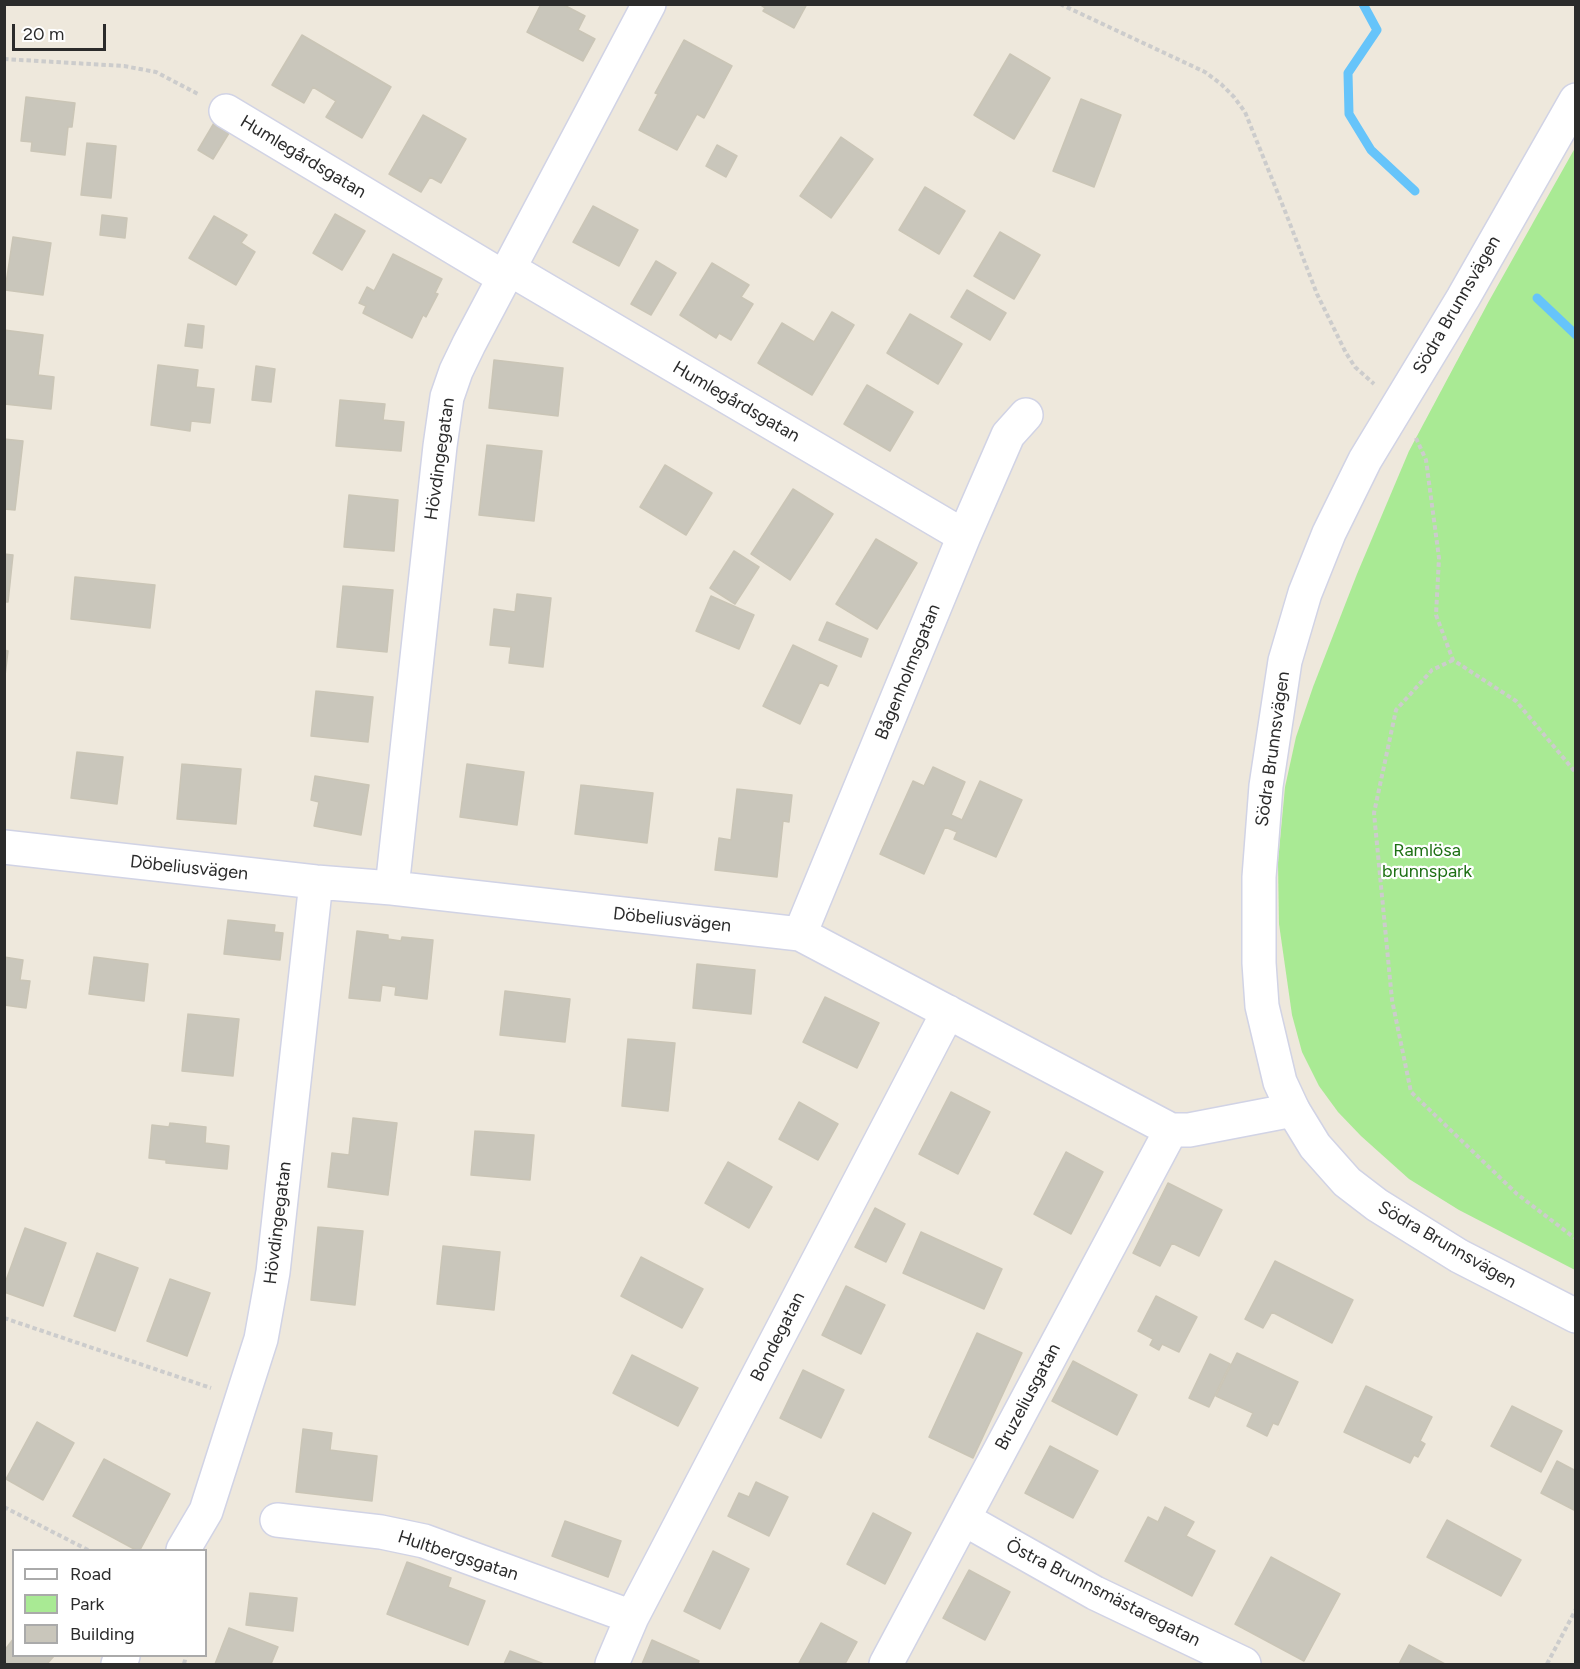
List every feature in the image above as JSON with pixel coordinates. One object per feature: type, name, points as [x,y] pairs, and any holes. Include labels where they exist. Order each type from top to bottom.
[{"type":"street","name":"Hövdingegatan","points":[[392,888],[447,397],[456,371],[506,273],[649,4]]},
{"type":"street","name":"Södra Brunnsvägen","points":[[1575,100],[1463,298],[1365,460],[1346,496],[1305,593],[1285,661],[1261,832],[1259,877],[1259,963],[1262,1006],[1280,1082],[1293,1110],[1315,1146],[1347,1182],[1377,1205],[1459,1256],[1575,1316]]},
{"type":"street","name":"Humlegårdsgatan","points":[[226,111],[964,536]]},
{"type":"street","name":"Bågenholmsgatan","points":[[800,934],[964,536],[1008,435],[1026,415]]},
{"type":"street","name":"Döbeliusvägen","points":[[4,847],[800,934],[1171,1130]]},
{"type":"street","name":"Hövdingegatan","points":[[184,1549],[206,1511],[261,1339],[273,1272],[316,882]]},
{"type":"street","name":"Bondegatan","points":[[612,1665],[632,1617],[948,1012]]},
{"type":"street","points":[[1171,1130],[1188,1130],[1293,1110]]},
{"type":"street","name":"Bruzeliusgatan","points":[[886,1665],[1171,1130]]},
{"type":"street","name":"Östra Brunnsmästaregatan","points":[[963,1519],[1095,1593],[1244,1665]]},
{"type":"street","name":"Hultbergsgatan","points":[[278,1520],[381,1532],[424,1541],[632,1617]]},
{"type":"path","points":[[1060,4],[1205,72],[1221,84],[1245,112],[1317,294],[1346,353],[1367,380],[1400,402],[1426,460],[1439,558],[1436,615],[1453,660],[1516,701],[1575,773]]},
{"type":"path","points":[[4,59],[124,66],[156,72],[226,111]]},
{"type":"path","points":[[1453,660],[1432,670],[1396,710],[1374,813],[1392,1000],[1411,1092],[1517,1194],[1575,1239]]},
{"type":"path","points":[[4,1318],[243,1399]]},
{"type":"path","points":[[4,1507],[84,1549]]},
{"type":"path","points":[[1547,1665],[1575,1609]]},
{"type":"green space","name":"Ramlösa brunnspark","points":[[1575,148],[1575,1270],[1459,1210],[1409,1179],[1361,1136],[1338,1112],[1319,1086],[1302,1052],[1292,1015],[1279,924],[1278,862],[1285,787],[1296,737],[1357,574],[1409,451],[1489,301]]},
{"type":"building","points":[[541,4],[562,4],[585,16],[578,30],[595,39],[583,61],[527,32]]},
{"type":"building","points":[[759,4],[807,4],[794,28],[763,11],[765,8]]},
{"type":"building","points":[[302,35],[391,87],[362,138],[326,117],[336,101],[313,87],[304,103],[272,85]]},
{"type":"building","points":[[684,40],[732,66],[704,118],[697,114],[677,150],[639,130],[658,94],[655,93]]},
{"type":"building","points":[[1010,54],[1050,78],[1014,139],[974,115]]},
{"type":"building","points":[[26,97],[75,103],[72,127],[68,127],[65,155],[31,151],[32,142],[21,141]]},
{"type":"building","points":[[1081,99],[1121,115],[1094,187],[1053,171]]},
{"type":"building","points":[[423,115],[466,139],[441,183],[430,177],[421,192],[389,174]]},
{"type":"building","points":[[214,123],[229,133],[213,159],[198,150]]},
{"type":"building","points":[[841,137],[873,159],[831,218],[800,196]]},
{"type":"building","points":[[87,143],[116,146],[111,198],[81,195]]},
{"type":"building","points":[[717,145],[737,156],[726,177],[706,166]]},
{"type":"building","points":[[925,187],[965,211],[939,254],[899,230]]},
{"type":"building","points":[[593,206],[638,230],[619,266],[573,242]]},
{"type":"building","points":[[335,214],[365,231],[342,270],[313,253]]},
{"type":"building","points":[[102,215],[127,218],[125,238],[100,235]]},
{"type":"building","points":[[214,216],[247,235],[241,243],[255,252],[236,285],[189,258]]},
{"type":"building","points":[[1000,232],[1040,255],[1014,299],[974,276]]},
{"type":"building","points":[[13,237],[51,243],[43,295],[5,290]]},
{"type":"building","points":[[393,254],[442,279],[435,293],[438,294],[426,317],[423,315],[412,338],[363,313],[366,306],[359,303],[367,287],[374,291]]},
{"type":"building","points":[[656,261],[676,273],[651,315],[631,304]]},
{"type":"building","points":[[712,263],[749,285],[741,297],[753,304],[731,340],[719,333],[716,338],[680,315]]},
{"type":"building","points":[[967,290],[1006,313],[990,340],[951,317]]},
{"type":"building","points":[[832,312],[854,325],[812,395],[758,363],[782,323],[814,342]]},
{"type":"building","points":[[910,314],[962,344],[938,384],[887,353]]},
{"type":"building","points":[[188,324],[204,326],[202,348],[185,346]]},
{"type":"building","points":[[4,330],[43,335],[38,375],[54,377],[51,409],[4,404]]},
{"type":"building","points":[[494,360],[563,368],[558,416],[489,408]]},
{"type":"building","points":[[158,365],[198,370],[196,387],[214,389],[210,423],[191,421],[190,431],[151,425]]},
{"type":"building","points":[[256,366],[275,369],[271,402],[252,400]]},
{"type":"building","points":[[867,385],[913,412],[890,451],[844,424]]},
{"type":"building","points":[[340,400],[385,404],[383,420],[404,422],[401,451],[336,446]]},
{"type":"building","points":[[4,439],[23,441],[15,510],[4,509]]},
{"type":"building","points":[[487,445],[542,451],[534,521],[479,515]]},
{"type":"building","points":[[665,465],[712,493],[686,535],[640,507]]},
{"type":"building","points":[[793,489],[833,514],[790,580],[751,554]]},
{"type":"building","points":[[349,495],[398,500],[394,551],[344,547]]},
{"type":"building","points":[[876,539],[917,563],[877,629],[836,604]]},
{"type":"building","points":[[734,551],[759,567],[735,604],[710,588]]},
{"type":"building","points":[[4,554],[13,555],[8,602],[4,602]]},
{"type":"building","points":[[75,577],[155,585],[150,628],[71,619]]},
{"type":"building","points":[[343,586],[393,590],[387,652],[337,647]]},
{"type":"building","points":[[517,594],[551,598],[543,667],[509,663],[511,647],[490,645],[494,609],[515,612]]},
{"type":"building","points":[[711,596],[754,615],[739,649],[696,631]]},
{"type":"building","points":[[827,622],[868,639],[861,657],[819,640]]},
{"type":"building","points":[[793,645],[837,666],[828,686],[820,682],[800,724],[763,706]]},
{"type":"building","points":[[4,650],[8,651],[4,684]]},
{"type":"building","points":[[316,691],[373,697],[368,742],[311,736]]},
{"type":"building","points":[[77,752],[123,757],[117,804],[71,798]]},
{"type":"building","points":[[182,764],[241,769],[236,824],[177,819]]},
{"type":"building","points":[[467,764],[524,772],[517,825],[460,817]]},
{"type":"building","points":[[933,767],[965,782],[951,815],[962,820],[980,781],[1022,800],[996,857],[954,839],[957,832],[945,827],[924,874],[880,854],[913,781],[924,786]]},
{"type":"building","points":[[315,776],[369,785],[361,835],[314,826],[319,802],[311,800]]},
{"type":"building","points":[[581,785],[653,793],[647,843],[575,834]]},
{"type":"building","points":[[737,789],[792,795],[789,822],[783,821],[777,877],[715,870],[719,838],[731,840]]},
{"type":"building","points":[[228,920],[275,925],[274,932],[283,933],[280,960],[224,954]]},
{"type":"building","points":[[357,931],[388,935],[388,939],[401,941],[402,937],[433,940],[427,999],[395,995],[396,987],[382,985],[380,1001],[349,998]]},
{"type":"building","points":[[4,957],[23,960],[20,980],[30,981],[26,1008],[4,1005]]},
{"type":"building","points":[[94,957],[148,964],[144,1001],[89,994]]},
{"type":"building","points":[[697,964],[755,970],[751,1014],[693,1008]]},
{"type":"building","points":[[505,991],[570,999],[565,1042],[500,1035]]},
{"type":"building","points":[[825,997],[879,1023],[857,1068],[803,1042]]},
{"type":"building","points":[[188,1014],[239,1019],[233,1076],[182,1071]]},
{"type":"building","points":[[628,1039],[675,1043],[668,1111],[622,1106]]},
{"type":"building","points":[[951,1092],[990,1112],[958,1174],[919,1154]]},
{"type":"building","points":[[799,1102],[838,1124],[818,1160],[779,1139]]},
{"type":"building","points":[[353,1118],[397,1123],[388,1195],[328,1187],[332,1153],[349,1155]]},
{"type":"building","points":[[170,1123],[206,1127],[205,1143],[229,1146],[227,1169],[166,1163],[166,1160],[149,1158],[152,1125],[169,1127]]},
{"type":"building","points":[[475,1131],[534,1135],[530,1180],[471,1175]]},
{"type":"building","points":[[1066,1152],[1103,1172],[1071,1234],[1034,1214]]},
{"type":"building","points":[[728,1162],[772,1187],[749,1228],[705,1203]]},
{"type":"building","points":[[1168,1183],[1222,1210],[1199,1256],[1172,1243],[1160,1266],[1133,1253]]},
{"type":"building","points":[[875,1208],[905,1224],[886,1262],[855,1247]]},
{"type":"building","points":[[318,1227],[363,1231],[355,1305],[311,1300]]},
{"type":"building","points":[[25,1228],[66,1243],[43,1306],[4,1292],[4,1286]]},
{"type":"building","points":[[921,1232],[1002,1269],[984,1309],[903,1273]]},
{"type":"building","points":[[443,1246],[500,1252],[494,1310],[437,1304]]},
{"type":"building","points":[[97,1253],[138,1268],[115,1331],[74,1316]]},
{"type":"building","points":[[641,1257],[703,1289],[682,1328],[621,1296]]},
{"type":"building","points":[[1275,1261],[1353,1300],[1332,1343],[1272,1312],[1263,1328],[1245,1319]]},
{"type":"building","points":[[170,1279],[210,1293],[187,1356],[147,1341]]},
{"type":"building","points":[[846,1286],[885,1305],[861,1354],[822,1335]]},
{"type":"building","points":[[1156,1296],[1197,1317],[1179,1352],[1162,1344],[1159,1350],[1150,1345],[1153,1339],[1138,1331]]},
{"type":"building","points":[[977,1333],[1022,1353],[973,1458],[929,1437]]},
{"type":"building","points":[[1237,1353],[1298,1382],[1278,1425],[1273,1423],[1267,1436],[1247,1426],[1253,1413],[1216,1396]]},
{"type":"building","points":[[1210,1354],[1230,1364],[1209,1407],[1189,1398]]},
{"type":"building","points":[[632,1355],[698,1388],[678,1426],[613,1393]]},
{"type":"building","points":[[1073,1361],[1137,1395],[1117,1435],[1052,1401]]},
{"type":"building","points":[[803,1370],[844,1390],[821,1438],[780,1418]]},
{"type":"building","points":[[1366,1386],[1432,1417],[1420,1441],[1425,1444],[1418,1457],[1414,1455],[1410,1463],[1344,1432]]},
{"type":"building","points":[[1512,1406],[1562,1431],[1541,1472],[1491,1446]]},
{"type":"building","points":[[37,1422],[74,1443],[43,1500],[6,1479]]},
{"type":"building","points":[[303,1429],[332,1433],[330,1450],[377,1456],[372,1501],[296,1492]]},
{"type":"building","points":[[1050,1446],[1098,1471],[1073,1518],[1025,1493]]},
{"type":"building","points":[[104,1459],[170,1494],[141,1549],[134,1549],[73,1516]]},
{"type":"building","points":[[1557,1461],[1576,1471],[1576,1511],[1541,1493]]},
{"type":"building","points":[[756,1482],[788,1497],[769,1536],[728,1516],[739,1493],[749,1497]]},
{"type":"building","points":[[1165,1507],[1194,1522],[1186,1536],[1215,1551],[1192,1596],[1125,1561],[1148,1517],[1158,1522]]},
{"type":"building","points":[[873,1513],[911,1533],[885,1584],[847,1564]]},
{"type":"building","points":[[1447,1520],[1521,1560],[1501,1596],[1427,1557]]},
{"type":"building","points":[[565,1521],[621,1541],[608,1577],[552,1556]]},
{"type":"building","points":[[713,1551],[749,1569],[720,1629],[684,1611]]},
{"type":"building","points":[[1271,1557],[1340,1594],[1304,1661],[1235,1624]]},
{"type":"building","points":[[407,1562],[451,1578],[448,1587],[485,1601],[468,1645],[387,1614]]},
{"type":"building","points":[[969,1570],[1010,1592],[985,1640],[943,1618]]},
{"type":"building","points":[[250,1593],[297,1598],[293,1631],[246,1625]]},
{"type":"building","points":[[821,1623],[857,1642],[845,1664],[799,1663]]},
{"type":"building","points":[[229,1628],[278,1647],[271,1664],[215,1664]]},
{"type":"building","points":[[652,1640],[699,1661],[698,1664],[642,1664]]},
{"type":"building","points":[[12,1641],[12,1657],[53,1657],[47,1664],[4,1664],[4,1651]]},
{"type":"building","points":[[1409,1645],[1445,1664],[1399,1664]]},
{"type":"building","points":[[510,1651],[544,1664],[504,1664]]},
{"type":"waterway","points":[[1363,4],[1377,30],[1348,73],[1349,114],[1371,150],[1415,191]]},
{"type":"waterway","points":[[1537,298],[1576,335]]}]
